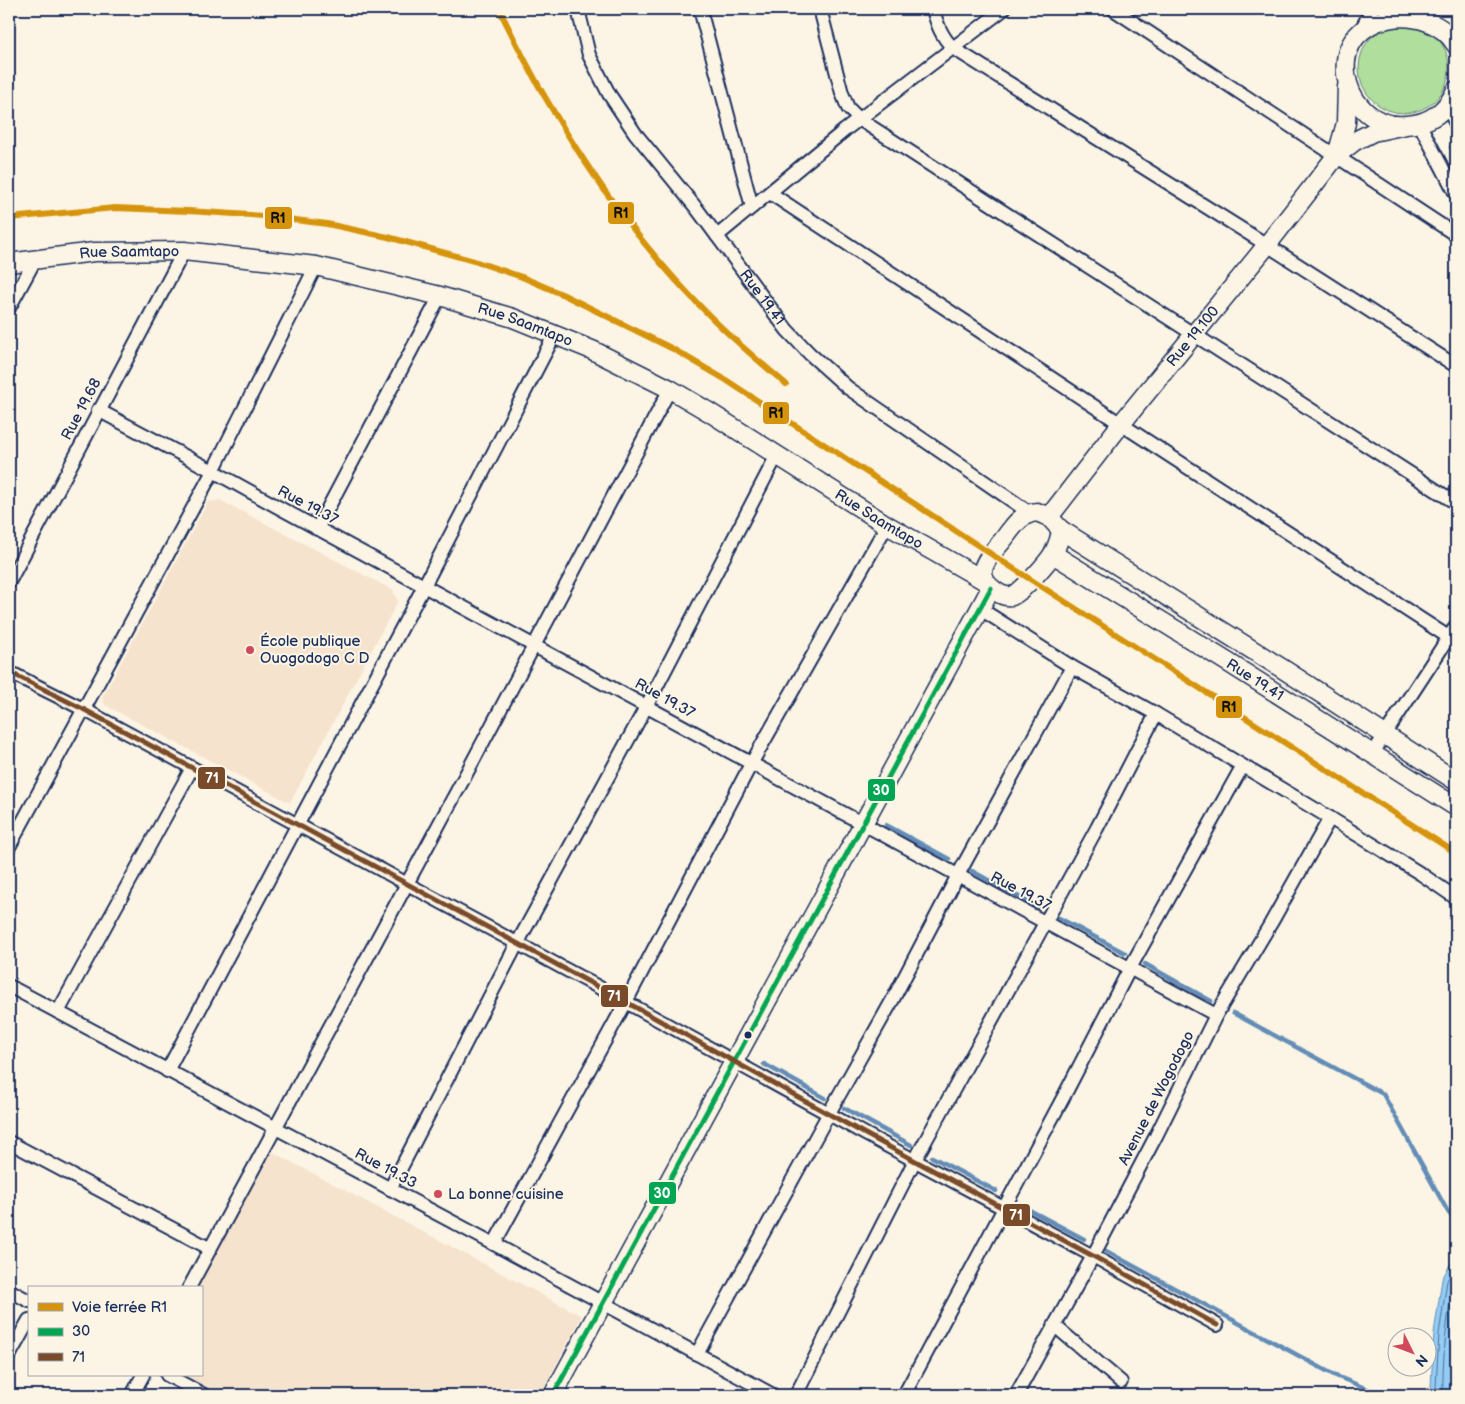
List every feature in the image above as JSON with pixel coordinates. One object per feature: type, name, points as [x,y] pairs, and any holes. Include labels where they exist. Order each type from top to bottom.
[{"type":"main road","points":[[1362,28],[1377,17],[1393,11],[1411,11],[1428,15],[1456,29]]},
{"type":"main road","points":[[1428,15],[1449,33],[1456,45]]},
{"type":"main road","name":"Rue 19.100","points":[[1337,155],[1346,123],[1346,62],[1352,43],[1362,28]]},
{"type":"main road","points":[[1347,80],[1354,98],[1366,112],[1383,122],[1401,126]]},
{"type":"main road","name":"Rue 19.100","points":[[1053,554],[1060,538],[1055,523],[1121,424],[1267,245],[1337,155],[1355,141],[1373,132],[1419,123],[1434,117],[1453,99]]},
{"type":"main road","name":"Rue Saamtapo","points":[[9,263],[94,252],[184,251],[316,266],[440,296],[513,318],[555,334],[592,350],[670,389],[887,525],[1006,596],[1014,595],[1032,580],[1053,554]]},
{"type":"main road","points":[[553,1395],[979,608],[988,584],[982,574],[983,567],[1017,522],[1030,513],[1037,512],[1055,523]]},
{"type":"main road","name":"Rue 19.41","points":[[1055,523],[1456,781]]},
{"type":"main road","name":"Rue 19.41","points":[[1053,554],[1373,753],[1456,807]]},
{"type":"street","name":"Rue 19.41","points":[[578,9],[589,55],[609,94],[635,133],[717,236],[788,330],[810,354],[848,388],[1030,513]]},
{"type":"street","points":[[700,9],[752,207]]},
{"type":"street","points":[[820,9],[842,93],[848,108],[859,119],[1456,503]]},
{"type":"street","points":[[933,9],[938,28],[953,48],[1456,366]]},
{"type":"street","points":[[717,236],[859,119],[1004,9]]},
{"type":"street","points":[[1113,9],[1456,235]]},
{"type":"street","points":[[1362,28],[1372,9]]},
{"type":"street","points":[[1453,99],[1456,124]]},
{"type":"street","points":[[1419,123],[1456,194]]},
{"type":"street","points":[[770,193],[1453,640]]},
{"type":"street","name":"Rue 19.68","points":[[9,582],[98,410],[184,251]]},
{"type":"street","points":[[9,308],[35,260]]},
{"type":"street","points":[[9,847],[213,471],[316,266]]},
{"type":"street","points":[[317,529],[440,296]]},
{"type":"street","points":[[167,1071],[555,334]]},
{"type":"street","points":[[190,1286],[670,389]]},
{"type":"street","name":"Rue 19.37","points":[[98,410],[1216,1015]]},
{"type":"street","points":[[390,1189],[517,944],[646,706],[777,455]]},
{"type":"street","points":[[494,1244],[626,1002],[751,764],[887,525]]},
{"type":"street","points":[[979,608],[1072,667],[1156,714],[1330,818],[1421,874],[1456,898]]},
{"type":"street","points":[[1373,753],[1453,640],[1456,626]]},
{"type":"street","points":[[697,1354],[828,1113],[892,1001],[1072,667]]},
{"type":"street","points":[[9,672],[83,709],[626,1002],[867,1135],[1093,1256],[1217,1326]]},
{"type":"street","points":[[796,1395],[915,1160],[1097,828],[1156,714]]},
{"type":"street","points":[[904,1395],[1130,968],[1242,767]]},
{"type":"street","points":[[58,1012],[192,768]]},
{"type":"street","name":"Avenue de Wogodogo","points":[[1016,1395],[1093,1256],[1156,1136],[1216,1015],[1271,923],[1330,818]]},
{"type":"street","name":"Rue 19.33","points":[[9,986],[773,1395]]},
{"type":"street","points":[[9,1142],[209,1248]]},
{"type":"street","points":[[9,1290],[28,1300]]},
{"type":"street","points":[[9,1356],[28,1322]]},
{"type":"street","points":[[1055,1326],[1120,1382]]},
{"type":"street","points":[[132,1395],[142,1376]]},
{"type":"street","points":[[169,1376],[204,1395]]},
{"type":"shaded area","name":"École publique Ouogodogo C D","points":[[220,500],[393,590],[398,601],[290,803],[105,705],[102,698],[208,502]]},
{"type":"shaded area","points":[[269,1150],[582,1316],[540,1395],[209,1395],[174,1376],[202,1376],[202,1286],[196,1286]]},
{"type":"green space","points":[[1404,23],[1421,27],[1436,36],[1445,51],[1449,68],[1445,85],[1436,100],[1421,109],[1404,113],[1387,109],[1372,100],[1363,85],[1359,68],[1363,51],[1372,36],[1387,27]]},
{"type":"water","points":[[1456,1254],[1456,1395],[1433,1395],[1431,1386],[1432,1376],[1438,1376],[1438,1326],[1435,1326],[1442,1279]]},
{"type":"waterway","points":[[1451,147],[1456,156]]},
{"type":"waterway","points":[[886,825],[949,859]]},
{"type":"waterway","points":[[972,871],[1037,907]]},
{"type":"waterway","points":[[1059,918],[1125,953]]},
{"type":"waterway","points":[[1145,964],[1211,1001]]},
{"type":"waterway","points":[[1233,1013],[1383,1094],[1448,1212],[1456,1221]]},
{"type":"waterway","points":[[764,1064],[825,1098]]},
{"type":"waterway","points":[[844,1108],[911,1145]]},
{"type":"waterway","points":[[932,1157],[996,1191]]},
{"type":"waterway","points":[[1018,1204],[1084,1239]]},
{"type":"waterway","points":[[1106,1251],[1336,1376],[1382,1395]]},
{"type":"rail line","name":"R1","points":[[499,9],[535,79],[565,130],[600,184],[638,236],[680,285],[712,318],[786,384]]},
{"type":"rail line","name":"R1","points":[[9,218],[115,208],[264,216],[327,224],[388,237],[474,261],[522,277],[564,295],[673,349],[726,380],[991,554],[1456,853]]},
{"type":"transit line","name":"30","points":[[553,1395],[991,588]]},
{"type":"transit line","name":"71","points":[[9,672],[83,709],[626,1002],[1217,1325]]},
{"type":"place","name":"École publique Ouogodogo C D","points":[[250,650]]},
{"type":"place","name":"La bonne cuisine","points":[[438,1194]]}]
